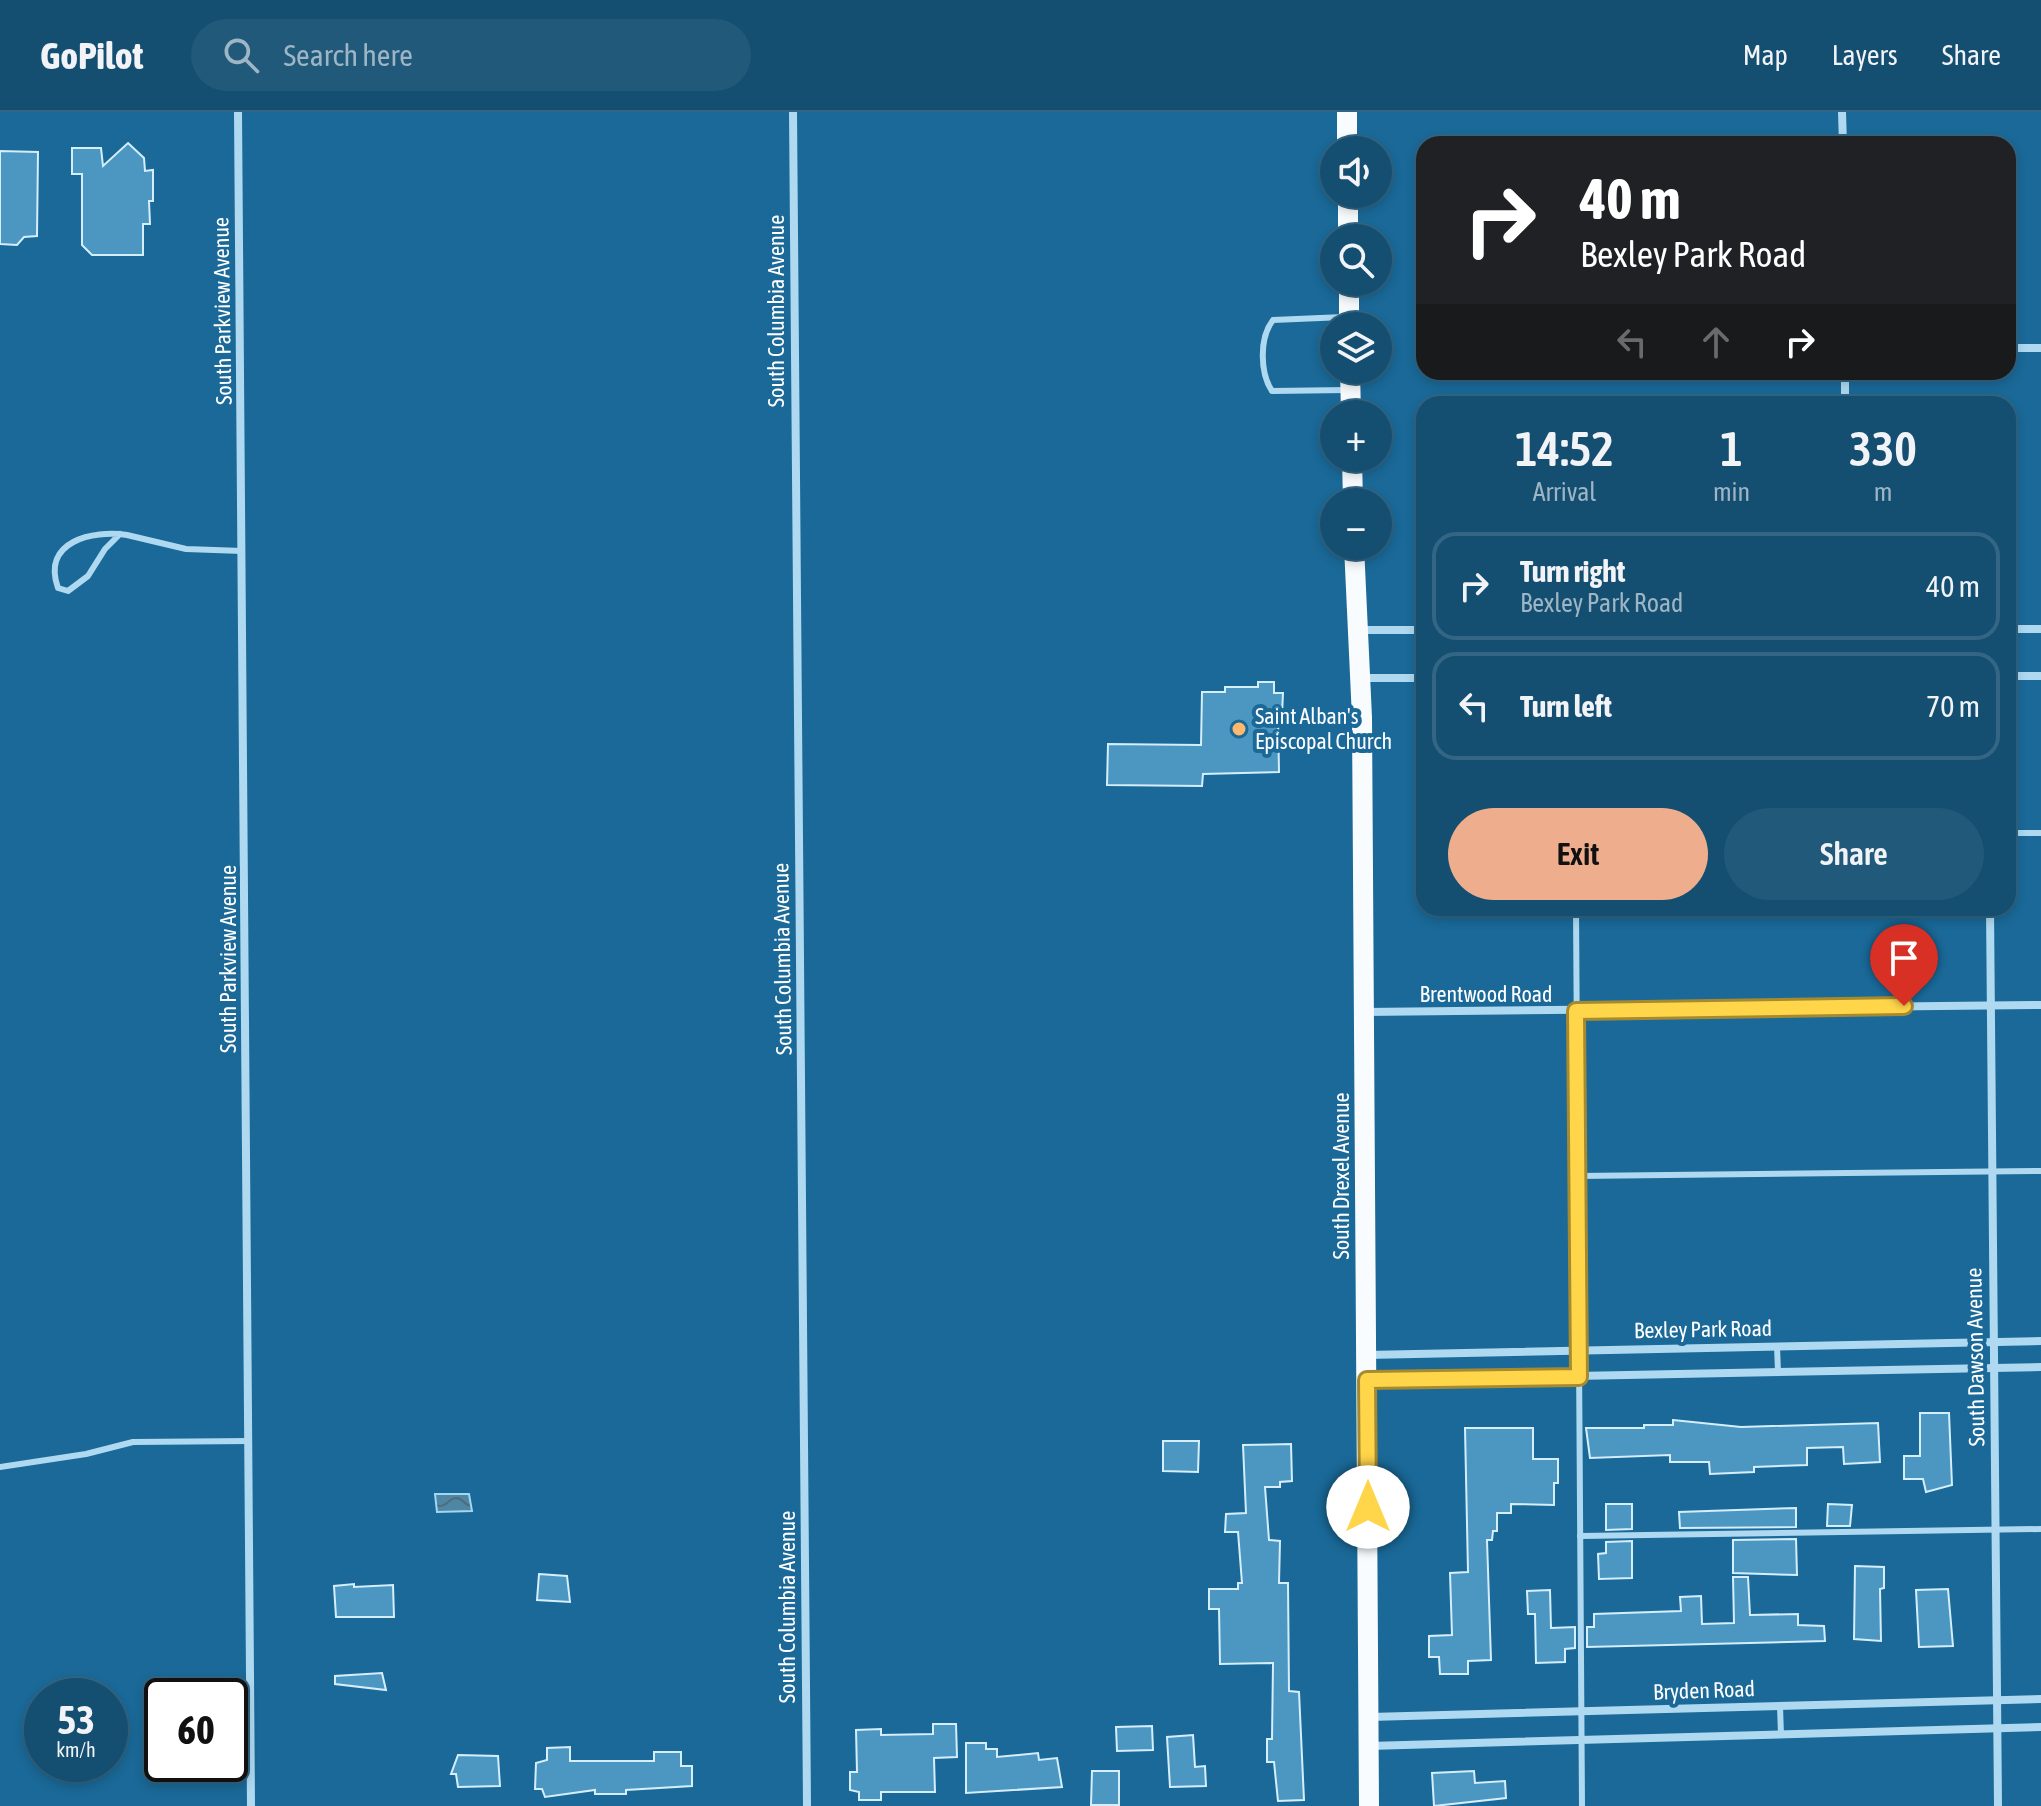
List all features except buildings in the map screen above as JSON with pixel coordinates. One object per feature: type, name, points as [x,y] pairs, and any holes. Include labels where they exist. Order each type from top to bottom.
[{"type":"main road","points":[[1347,112],[1347,136]]},
{"type":"main road","name":"South Drexel Avenue","points":[[1354,560],[1360,678],[1364,1012],[1369,1806]]},
{"type":"street","name":"South Parkview Avenue","points":[[238,112],[251,1806]]},
{"type":"street","name":"South Columbia Avenue","points":[[793,112],[807,1806]]},
{"type":"street","points":[[1842,112],[1843,136]]},
{"type":"street","points":[[2016,348],[2041,348]]},
{"type":"street","points":[[2016,629],[2041,629]]},
{"type":"street","points":[[1356,630],[1416,630]]},
{"type":"street","points":[[2016,676],[2041,676]]},
{"type":"street","points":[[1360,678],[1416,678]]},
{"type":"street","name":"South Dawson Avenue","points":[[1990,916],[1998,1806]]},
{"type":"street","name":"Brentwood Road","points":[[1364,1012],[2041,1005]]},
{"type":"street","name":"Bexley Park Road","points":[[1366,1355],[2041,1341]]},
{"type":"street","name":"Bexley Park Road","points":[[1367,1380],[2041,1367]]},
{"type":"street","name":"Bryden Road","points":[[1368,1717],[2041,1699]]},
{"type":"street","points":[[1368,1746],[2041,1727]]},
{"type":"lane","points":[[1320,321],[1273,320],[1266,330],[1264,367],[1266,382],[1272,391],[1322,384]]},
{"type":"lane","points":[[120,534],[80,584],[68,591],[58,588],[56,561],[71,542],[93,533],[120,534],[186,549],[242,551]]},
{"type":"lane","points":[[2016,833],[2041,833]]},
{"type":"lane","points":[[1576,916],[1582,1806]]},
{"type":"lane","points":[[1577,1176],[2041,1171]]},
{"type":"lane","points":[[1777,1346],[1778,1372]]},
{"type":"lane","points":[[0,1467],[86,1454],[133,1442],[249,1441]]},
{"type":"lane","points":[[1580,1536],[2041,1529]]},
{"type":"lane","points":[[1780,1706],[1781,1735]]},
{"type":"water","points":[[435,1494],[469,1494],[472,1511],[437,1512]]},
{"type":"place","name":"Saint Alban's Episcopal Church","points":[[1239,729]]},
{"type":"route","points":[[1368,1507],[1367,1380],[1579,1377],[1576,1011],[1904,1006]]}]
